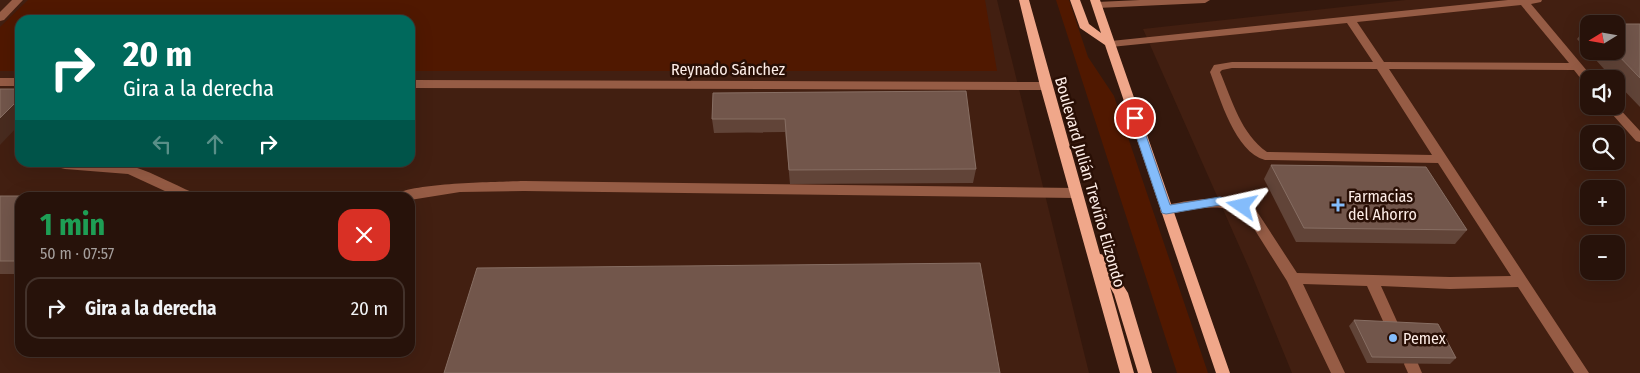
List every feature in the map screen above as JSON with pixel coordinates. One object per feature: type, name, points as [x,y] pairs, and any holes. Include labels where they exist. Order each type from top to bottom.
[{"type":"main road","name":"Boulevard Julián Treviño Elizondo","points":[[1024,0],[1046,86],[1127,373]]},
{"type":"main road","points":[[1076,0],[1084,26],[1111,44]]},
{"type":"main road","points":[[1096,3],[1223,373]]},
{"type":"main road","points":[[1091,246],[1121,293],[1145,373]]},
{"type":"street","points":[[0,18],[18,0]]},
{"type":"street","points":[[1096,3],[1205,0]]},
{"type":"street","points":[[1111,44],[1537,0]]},
{"type":"street","points":[[1524,2],[1580,71]]},
{"type":"street","points":[[1350,20],[1582,373]]},
{"type":"street","points":[[1441,159],[1265,156],[1256,152],[1248,144],[1215,72],[1218,67],[1232,64],[1576,67]]},
{"type":"street","points":[[0,82],[15,82]]},
{"type":"street","name":"Reynado Sánchez","points":[[415,84],[1046,86]]},
{"type":"street","points":[[1620,115],[1640,138]]},
{"type":"street","points":[[90,167],[127,170],[154,179],[177,192]]},
{"type":"street","points":[[415,194],[460,187],[524,186],[1076,193]]},
{"type":"street","points":[[1166,210],[1220,201],[1242,206],[1251,213],[1293,278],[1338,373]]},
{"type":"street","points":[[1293,278],[1372,282],[1522,282]]},
{"type":"street","points":[[1372,282],[1393,328]]},
{"type":"shaded area","points":[[0,0],[997,0],[1089,373],[0,373]]},
{"type":"shaded area","points":[[28,0],[985,0],[997,71],[415,71],[415,15],[15,15],[15,71],[0,71],[0,27]]},
{"type":"shaded area","points":[[1056,0],[1069,0],[1088,57],[1114,96],[1208,373],[1177,373]]},
{"type":"shaded area","points":[[1406,0],[1640,0],[1640,373],[1292,373],[1249,268],[1143,29]]},
{"type":"building","points":[[1625,24],[1640,24],[1640,78],[1623,60],[1625,60]]},
{"type":"building","points":[[0,89],[15,89],[15,103],[0,118]]},
{"type":"building","points":[[966,91],[976,169],[789,170],[785,119],[712,119],[713,93]]},
{"type":"building","points":[[1271,165],[1426,167],[1467,230],[1304,228]]},
{"type":"building","points":[[0,196],[15,196],[15,261],[0,261]]},
{"type":"building","points":[[980,263],[1000,373],[444,373],[477,268]]},
{"type":"building","points":[[1354,320],[1438,324],[1456,358],[1372,357]]},
{"type":"place","name":"Farmacias del Ahorro","points":[[1338,205]]},
{"type":"place","name":"Pemex","points":[[1393,338]]},
{"type":"route","points":[[1135,118],[1166,210],[1220,201],[1242,206]]}]
